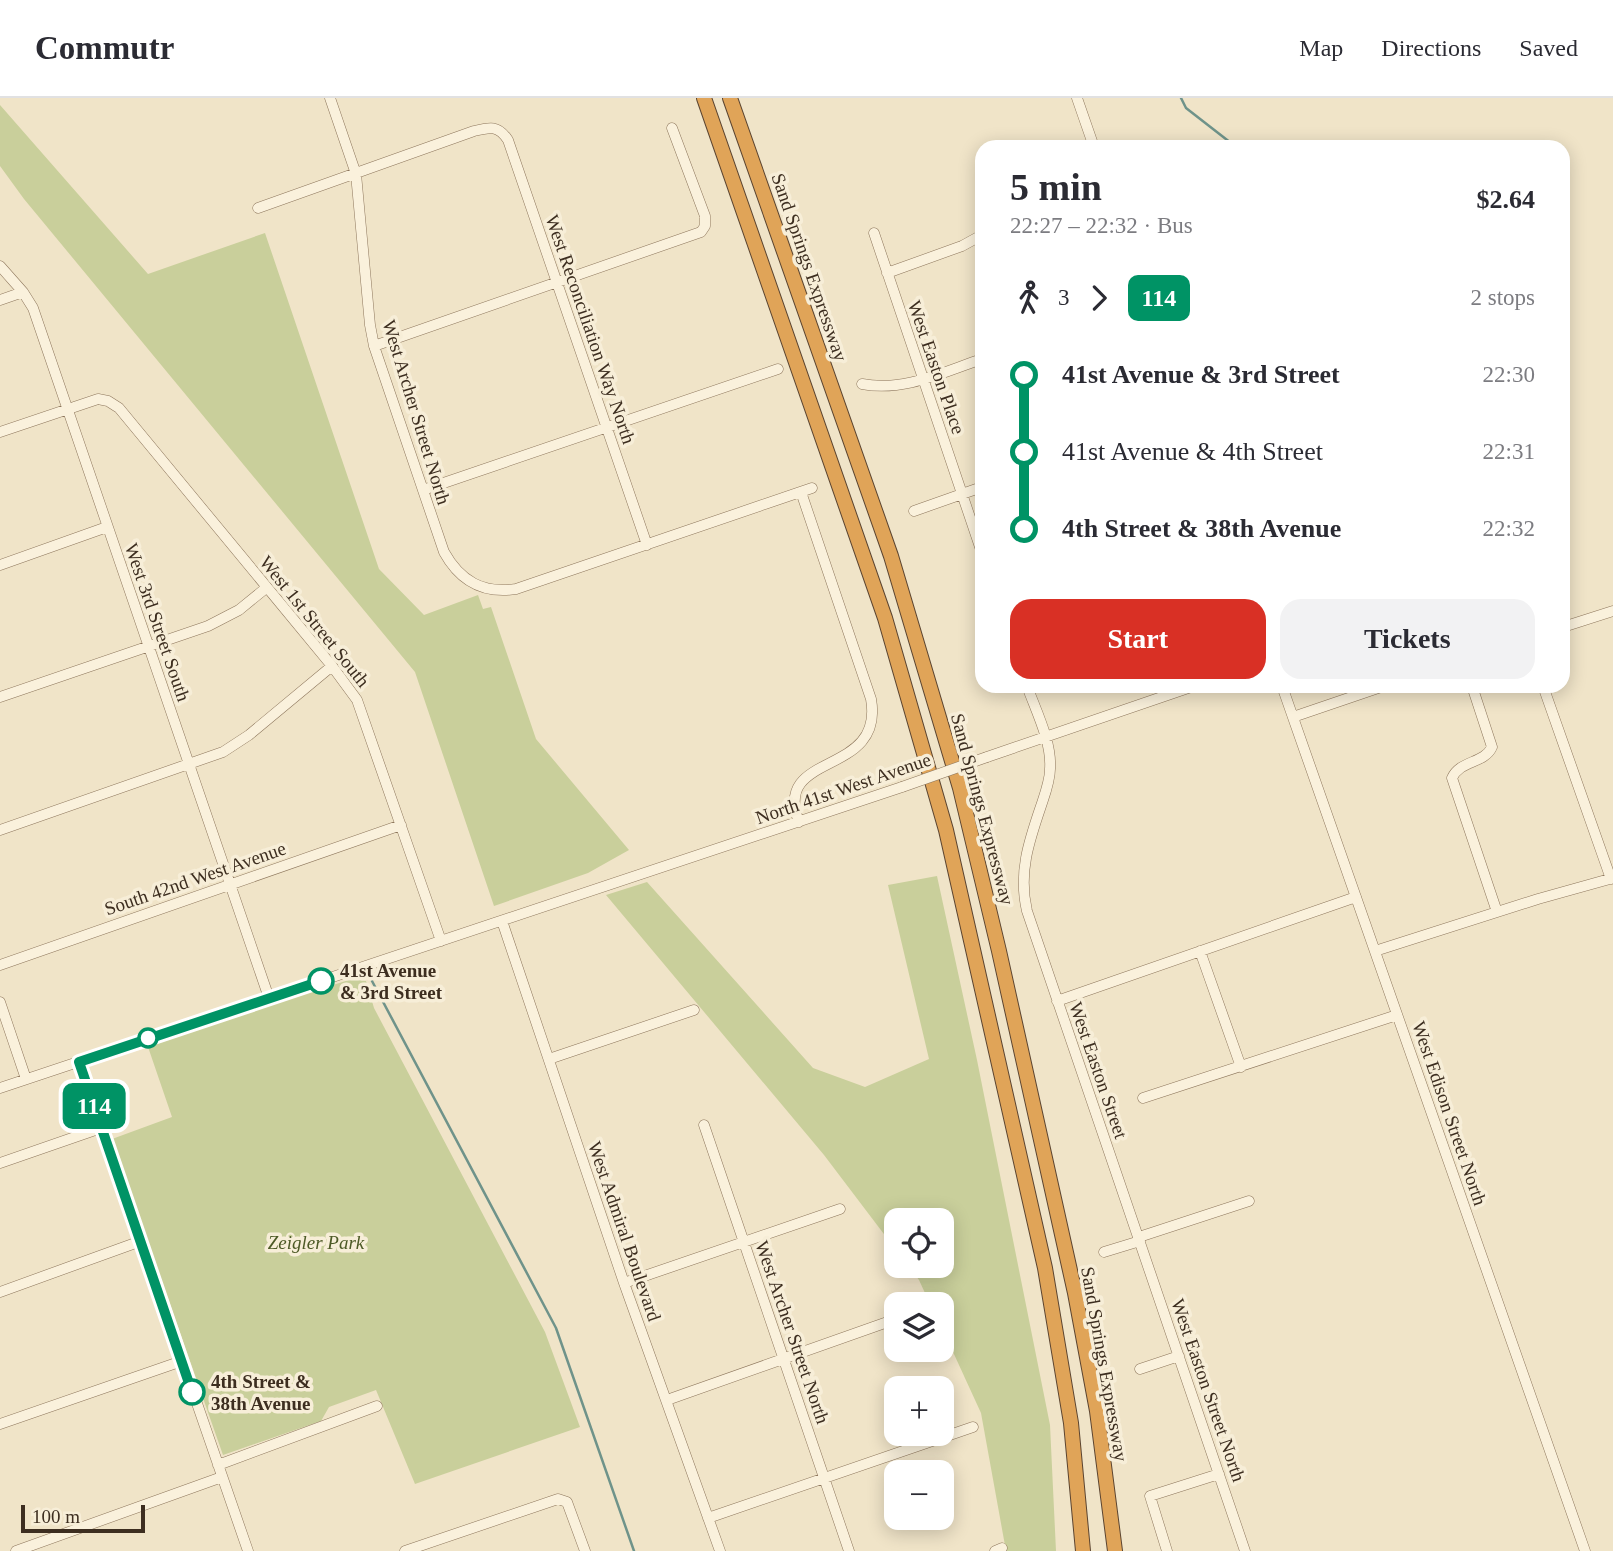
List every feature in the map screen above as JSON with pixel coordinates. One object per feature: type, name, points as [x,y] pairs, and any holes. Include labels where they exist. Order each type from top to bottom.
[{"type":"highway","points":[[696,98],[716,133]]},
{"type":"highway","points":[[704,98],[885,618],[946,830],[1045,1268],[1071,1423],[1083,1551]]},
{"type":"highway","name":"Sand Springs Expressway","points":[[730,98],[891,556],[965,811],[1029,1085],[1084,1340],[1100,1433],[1115,1551]]},
{"type":"highway","points":[[736,98],[739,124]]},
{"type":"street","name":"West Archer Street North","points":[[330,98],[356,174],[374,346],[444,552],[451,565],[470,582],[490,590],[516,589],[647,545]]},
{"type":"street","points":[[1077,98],[1092,140]]},
{"type":"street","name":"West Reconciliation Way North","points":[[356,174],[490,127],[498,128],[508,139],[647,545]]},
{"type":"street","points":[[374,346],[704,229],[705,216],[672,128]]},
{"type":"street","points":[[258,208],[356,174]]},
{"type":"street","name":"West Easton Place","points":[[874,233],[975,533]]},
{"type":"street","points":[[887,273],[975,239]]},
{"type":"street","name":"West 3rd Street South","points":[[0,266],[33,308],[269,998]]},
{"type":"street","points":[[0,300],[23,292]]},
{"type":"street","points":[[862,384],[895,386],[975,361]]},
{"type":"street","points":[[423,491],[778,369]]},
{"type":"street","name":"West 1st Street South","points":[[0,432],[98,399],[119,408],[349,689],[363,713],[441,941]]},
{"type":"street","points":[[647,545],[812,488]]},
{"type":"street","points":[[914,510],[975,489]]},
{"type":"street","points":[[799,822],[794,808],[795,797],[802,782],[816,769],[858,748],[868,734],[873,718],[871,699],[801,492]]},
{"type":"street","points":[[0,565],[107,527]]},
{"type":"street","points":[[0,697],[225,618],[267,588]]},
{"type":"street","points":[[1570,625],[1613,611]]},
{"type":"street","points":[[0,830],[212,757],[236,744],[332,666]]},
{"type":"street","points":[[1029,693],[1045,737]]},
{"type":"street","name":"North 41st West Avenue","points":[[0,1088],[799,822],[1174,693]]},
{"type":"street","name":"West Edison Street North","points":[[1284,693],[1585,1551]]},
{"type":"street","points":[[1293,717],[1363,693]]},
{"type":"street","points":[[1474,693],[1492,747],[1486,755],[1461,766],[1452,778],[1497,912]]},
{"type":"street","points":[[1375,951],[1612,878],[1546,693]]},
{"type":"street","name":"West Easton Street","points":[[1045,737],[1050,774],[1025,856],[1023,892],[1057,1001],[1140,1239]]},
{"type":"street","name":"South 42nd West Avenue","points":[[0,965],[401,825]]},
{"type":"street","points":[[1057,1001],[1356,897]]},
{"type":"street","name":"West Admiral Boulevard","points":[[502,921],[624,1283],[720,1551]]},
{"type":"street","points":[[1200,951],[1241,1068]]},
{"type":"street","points":[[0,1002],[26,1079]]},
{"type":"street","points":[[549,1059],[694,1010]]},
{"type":"street","points":[[1143,1098],[1397,1015]]},
{"type":"street","points":[[79,1062],[248,1551]]},
{"type":"street","name":"West Archer Street North","points":[[704,1125],[849,1551]]},
{"type":"street","points":[[0,1163],[101,1128]]},
{"type":"street","points":[[1104,1252],[1249,1201]]},
{"type":"street","points":[[624,1283],[840,1209]]},
{"type":"street","name":"West Easton Street North","points":[[1140,1239],[1245,1551]]},
{"type":"street","points":[[0,1292],[141,1241]]},
{"type":"street","points":[[667,1400],[884,1323]]},
{"type":"street","points":[[1140,1369],[1179,1356]]},
{"type":"street","points":[[0,1424],[181,1361]]},
{"type":"street","points":[[218,1465],[377,1406]]},
{"type":"street","points":[[708,1518],[973,1427]]},
{"type":"street","points":[[1167,1551],[1150,1496],[1219,1474]]},
{"type":"street","points":[[16,1551],[222,1477]]},
{"type":"street","points":[[405,1551],[553,1500],[564,1500],[570,1507],[585,1551]]},
{"type":"green space","points":[[0,105],[148,274],[265,233],[379,569],[424,615],[478,595],[483,609],[491,607],[536,739],[629,850],[588,873],[494,906],[415,672],[24,199],[0,166]]},
{"type":"green space","points":[[937,876],[1050,1425],[1056,1551],[1006,1551],[981,1413],[954,1354],[954,1292],[924,1292],[918,1278],[954,1278],[954,1208],[884,1208],[884,1234],[824,1155],[606,895],[647,882],[813,1068],[865,1087],[929,1059],[888,885]]},
{"type":"green space","name":"Zeigler Park","points":[[352,979],[366,981],[374,1008],[545,1332],[580,1427],[415,1484],[376,1390],[329,1407],[321,1421],[223,1455],[112,1139],[172,1117],[147,1044]]},
{"type":"waterway","points":[[1181,98],[1186,108],[1227,140]]},
{"type":"waterway","points":[[372,981],[556,1328],[634,1551]]},
{"type":"bus line","name":"114","points":[[192,1392],[79,1062],[321,981]]},
{"type":"place","name":"41st Avenue & 3rd Street","points":[[321,981]]},
{"type":"place","name":"4th Street & 38th Avenue","points":[[192,1392]]}]
